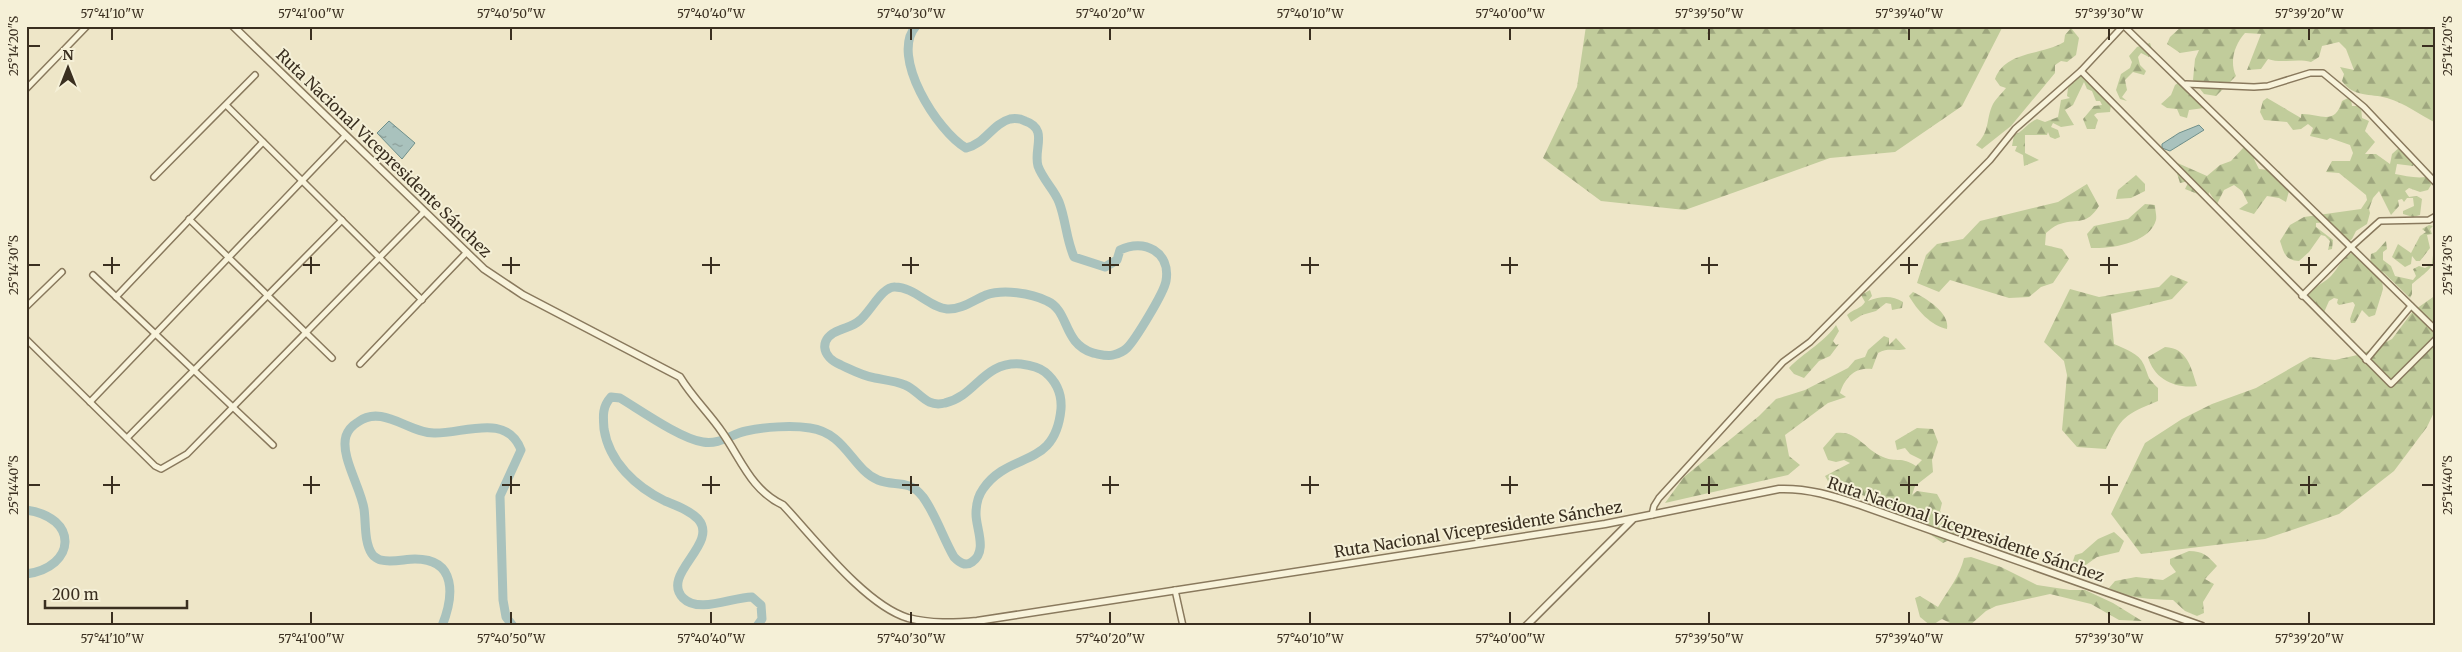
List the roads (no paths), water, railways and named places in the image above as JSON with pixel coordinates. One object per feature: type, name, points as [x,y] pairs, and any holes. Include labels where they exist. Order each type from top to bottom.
[{"type":"street","points":[[26,89],[87,26]]},
{"type":"street","name":"Ruta Nacional Vicepresidente Sánchez","points":[[233,26],[484,269],[523,295],[680,377],[688,390],[723,432],[751,480],[770,499],[783,505],[871,596],[898,614],[927,622],[949,624],[977,621],[1605,524],[1779,489],[1806,489],[1860,505],[2202,626]]},
{"type":"street","points":[[1652,515],[1658,498],[1783,362],[1810,342],[1990,160],[2015,129],[2081,71],[2124,26],[2186,84],[2436,330]]},
{"type":"street","points":[[2081,71],[2391,384],[2436,339]]},
{"type":"street","points":[[2186,84],[2268,86],[2310,73],[2323,73],[2364,107],[2436,183]]},
{"type":"street","points":[[154,177],[227,106],[255,75]]},
{"type":"street","points":[[227,106],[422,300]]},
{"type":"street","points":[[90,402],[345,136]]},
{"type":"street","points":[[116,297],[263,142]]},
{"type":"street","points":[[26,339],[160,469],[187,454],[424,212]]},
{"type":"street","points":[[2302,296],[2380,221],[2429,220],[2436,216]]},
{"type":"street","points":[[189,219],[332,358]]},
{"type":"street","points":[[127,438],[342,220]]},
{"type":"street","points":[[360,364],[467,252]]},
{"type":"street","points":[[26,307],[62,272]]},
{"type":"street","points":[[93,275],[273,445]]},
{"type":"street","points":[[2366,360],[2411,306]]},
{"type":"street","points":[[1526,626],[1633,519]]},
{"type":"street","points":[[1605,524],[1612,529],[1612,538]]},
{"type":"street","points":[[1175,590],[1183,626]]},
{"type":"water","points":[[389,121],[415,143],[402,159],[377,133]]},
{"type":"water","points":[[2199,125],[2204,130],[2170,151],[2162,148],[2162,144],[2179,133]]},
{"type":"waterway","points":[[757,626],[762,619],[761,605],[752,597],[707,605],[690,603],[683,598],[678,589],[679,579],[683,569],[702,539],[703,529],[698,519],[683,509],[654,495],[634,481],[618,463],[607,441],[604,429],[603,416],[611,397],[620,398],[684,436],[709,443],[720,441],[741,432],[770,428],[803,427],[822,431],[840,444],[869,475],[884,482],[907,485],[917,491],[932,511],[954,557],[960,562],[967,564],[972,562],[979,552],[980,540],[976,511],[983,489],[994,477],[1006,469],[1041,451],[1050,442],[1057,428],[1061,404],[1060,393],[1056,384],[1045,372],[1037,368],[1021,364],[1008,365],[988,373],[965,394],[956,399],[945,403],[932,403],[905,385],[866,376],[834,362],[826,353],[825,342],[833,333],[859,321],[881,295],[890,288],[895,287],[909,290],[934,305],[947,309],[962,306],[993,293],[1009,292],[1025,294],[1047,301],[1060,312],[1076,342],[1093,353],[1111,356],[1124,350],[1131,343],[1155,305],[1166,281],[1164,262],[1160,255],[1146,247],[1129,247],[1120,250],[1117,260],[1105,267],[1074,257],[1059,202],[1038,166],[1039,140],[1036,129],[1032,125],[1020,119],[1010,119],[998,125],[973,146],[966,148],[955,139],[931,110],[920,92],[913,74],[908,55],[909,39],[916,26]]},
{"type":"waterway","points":[[442,626],[449,603],[450,592],[449,581],[439,565],[415,559],[380,560],[369,549],[366,538],[364,509],[348,462],[345,444],[346,436],[351,428],[367,417],[386,418],[415,429],[434,433],[495,428],[506,431],[514,438],[521,450],[500,496],[503,600],[506,617],[513,626]]},
{"type":"waterway","points":[[26,510],[43,514],[56,522],[63,531],[65,542],[62,553],[55,562],[43,570],[26,574]]}]
